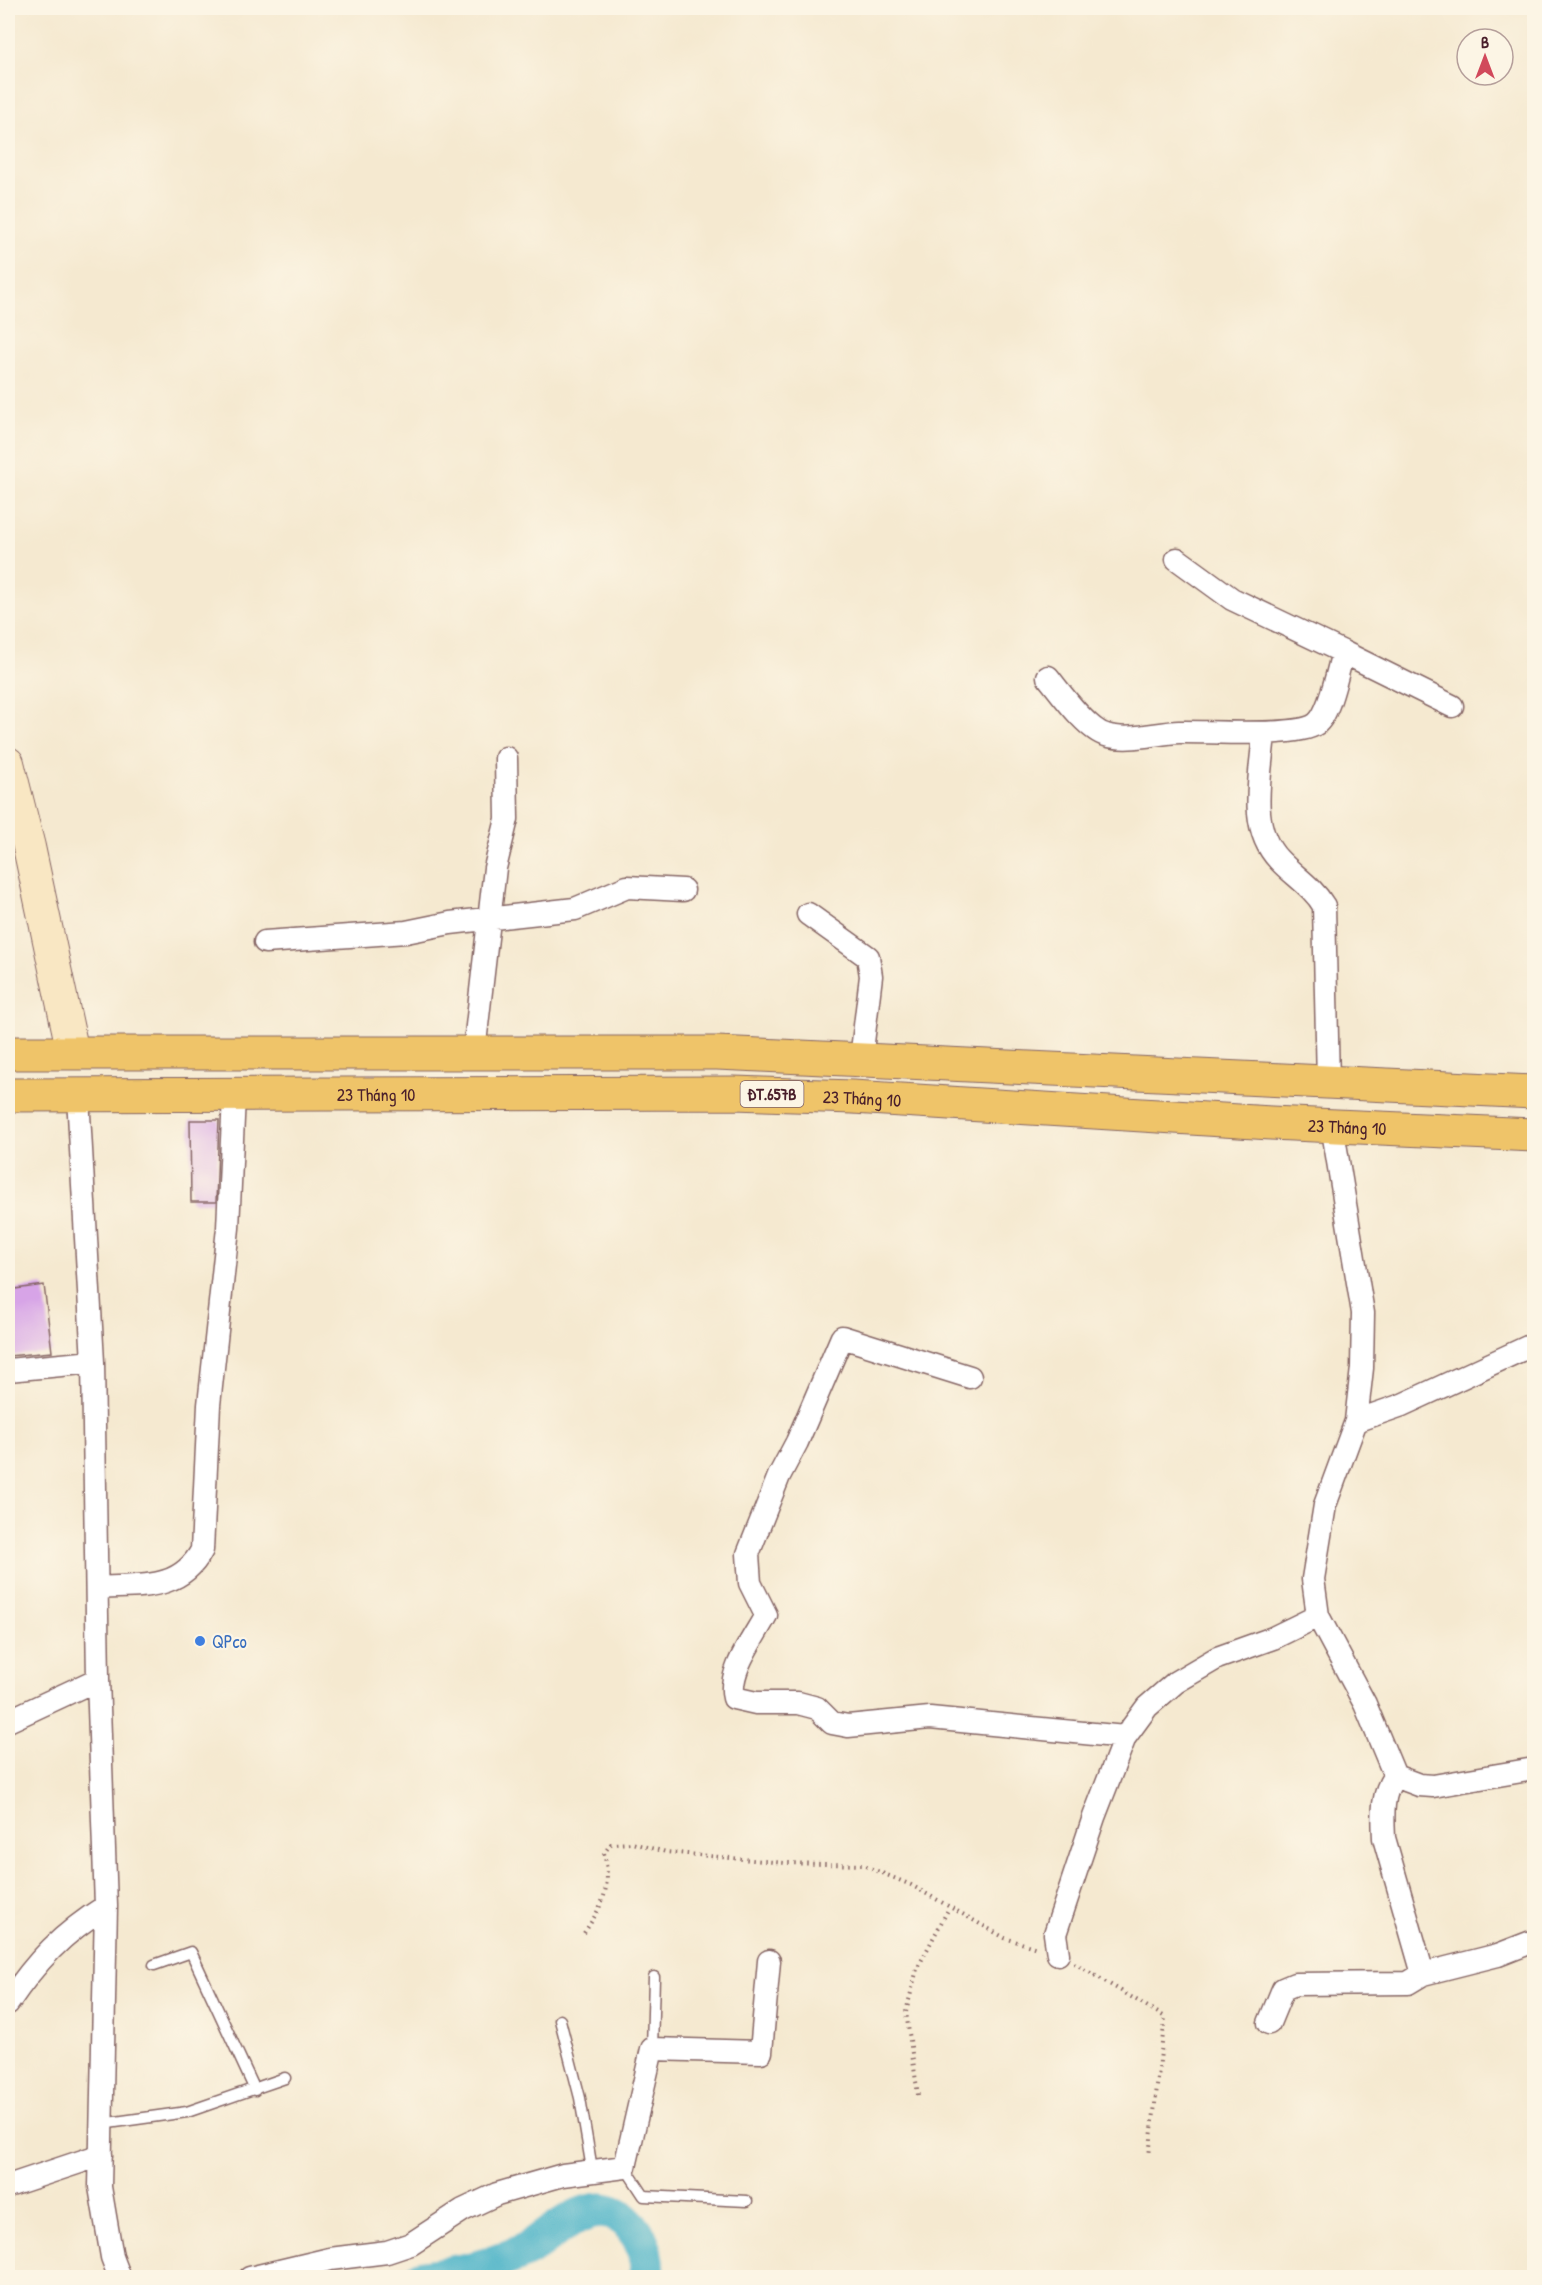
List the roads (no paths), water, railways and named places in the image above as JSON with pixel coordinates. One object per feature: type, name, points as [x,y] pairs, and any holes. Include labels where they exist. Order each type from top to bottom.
[{"type":"main road","name":"ĐT.657B","points":[[8,1053],[717,1053],[1534,1092]]},
{"type":"main road","points":[[73,1053],[78,1096]]},
{"type":"main road","points":[[1328,1082],[1332,1125]]},
{"type":"main road","name":"23 Tháng 10","points":[[8,1095],[795,1095],[1534,1135]]},
{"type":"street","points":[[1177,559],[1232,599],[1452,705]]},
{"type":"street","points":[[1048,677],[1092,727],[1105,735],[1124,737],[1177,732],[1264,733],[1304,729],[1316,724],[1324,712],[1344,652]]},
{"type":"street","points":[[1264,733],[1259,828],[1270,850],[1292,874],[1317,893],[1323,906],[1328,1082]]},
{"type":"street","points":[[474,1052],[495,868],[507,819],[506,758]]},
{"type":"street","points":[[8,763],[29,847],[73,1053]]},
{"type":"street","points":[[265,942],[406,932],[488,918],[575,909],[627,887],[683,890]]},
{"type":"street","points":[[808,914],[868,957],[871,976],[861,1059]]},
{"type":"street","points":[[78,1096],[93,1362],[98,1679],[106,1906],[101,2155],[103,2210],[112,2257],[120,2277]]},
{"type":"street","points":[[97,1588],[176,1580],[194,1565],[202,1550],[209,1405],[228,1228],[234,1096]]},
{"type":"street","points":[[1332,1125],[1363,1313],[1362,1368],[1356,1422],[1325,1505],[1318,1534],[1313,1579],[1318,1616],[1365,1704],[1395,1776],[1419,1785],[1433,1786],[1534,1769]]},
{"type":"street","points":[[970,1377],[842,1336],[797,1442],[779,1476],[748,1554],[750,1583],[766,1615],[738,1665],[731,1689],[734,1698],[756,1703],[798,1703],[817,1708],[832,1723],[848,1726],[930,1718],[1125,1737]]},
{"type":"street","points":[[1356,1422],[1402,1405],[1534,1344]]},
{"type":"street","points":[[8,1370],[93,1362]]},
{"type":"street","points":[[1058,1954],[1055,1934],[1061,1909],[1125,1737],[1147,1707],[1176,1682],[1217,1658],[1273,1638],[1318,1616]]},
{"type":"street","points":[[8,1721],[98,1679]]},
{"type":"street","points":[[1395,1776],[1390,1782],[1384,1804],[1384,1838],[1423,1974]]},
{"type":"street","points":[[8,2003],[20,1983],[46,1952],[74,1926],[106,1906]]},
{"type":"street","points":[[1269,2023],[1283,1989],[1294,1984],[1408,1983],[1423,1974],[1498,1955],[1534,1941]]},
{"type":"street","points":[[250,2277],[330,2259],[387,2252],[411,2244],[463,2210],[497,2194],[592,2169],[625,2167],[652,2049],[761,2052],[769,1961]]},
{"type":"street","points":[[8,2186],[101,2155]]},
{"type":"lane","points":[[154,1965],[191,1952],[255,2090]]},
{"type":"lane","points":[[652,2049],[654,1977]]},
{"type":"lane","points":[[560,2020],[580,2098],[592,2169]]},
{"type":"lane","points":[[101,2124],[188,2112],[285,2078]]},
{"type":"lane","points":[[625,2167],[644,2196],[747,2201]]},
{"type":"waterway","points":[[421,2278],[472,2269],[513,2256],[528,2249],[569,2221],[582,2214],[595,2211],[608,2212],[621,2218],[634,2230],[645,2252],[647,2278]]},
{"type":"place","name":"QPco","points":[[200,1641]]}]
